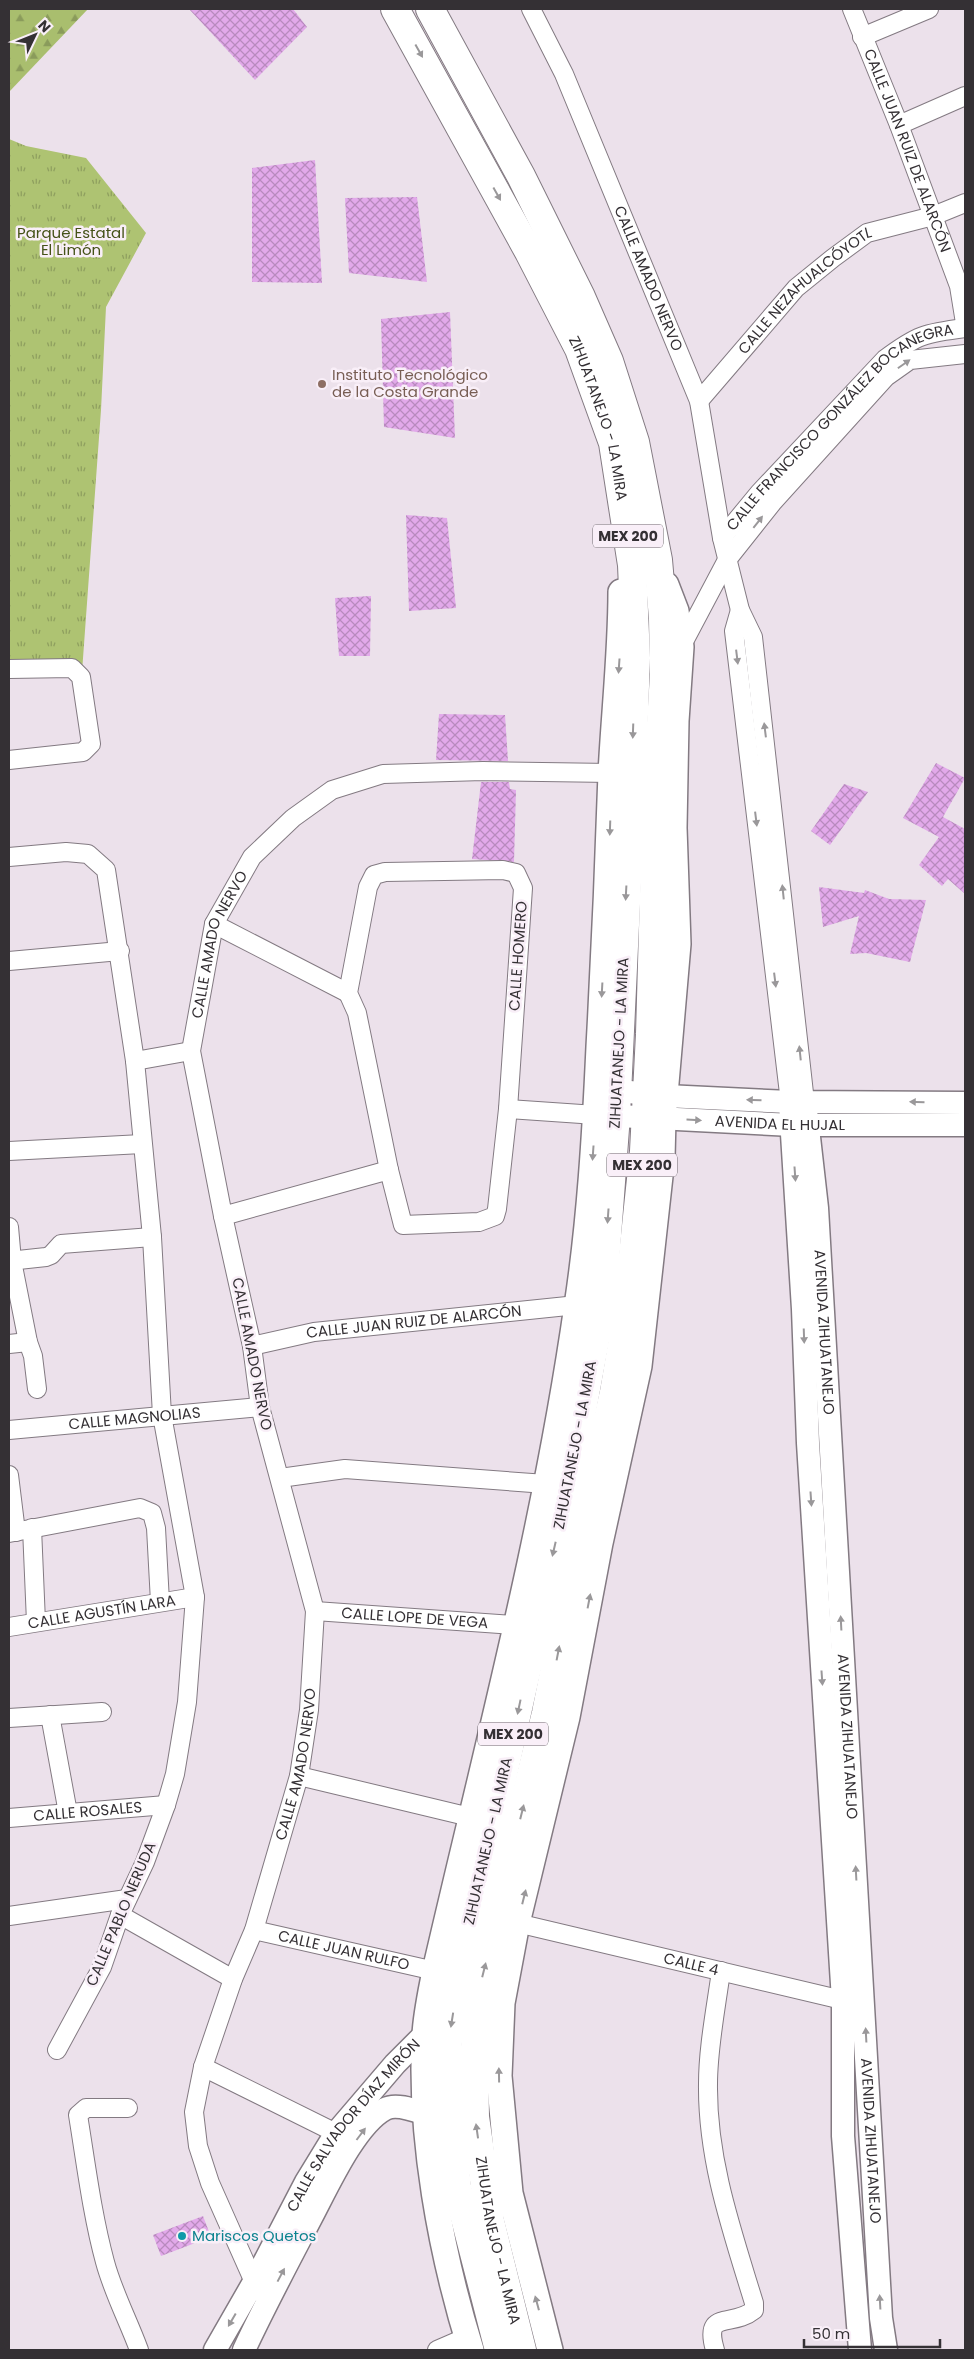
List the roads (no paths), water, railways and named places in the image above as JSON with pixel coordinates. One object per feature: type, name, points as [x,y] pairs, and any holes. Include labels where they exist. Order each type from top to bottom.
[{"type":"highway","name":"ZIHUATANEJO - LA MIRA","points":[[395,9],[529,252],[579,349],[613,442],[632,565],[636,658],[606,1102],[602,1303],[567,1491],[463,1952],[448,2047],[448,2103],[456,2187],[499,2350]]},
{"type":"highway","name":"ZIHUATANEJO - LA MIRA","points":[[430,9],[521,176],[581,297],[609,361],[635,442],[658,560],[663,618],[664,674],[657,789],[655,1106],[644,1152],[626,1321],[614,1392],[574,1572],[557,1715],[478,1995],[474,2064],[475,2117],[490,2222],[522,2350]]},
{"type":"main road","points":[[469,2344],[443,2244],[426,2114],[425,2034],[435,1971],[546,1484],[577,1306],[589,1205],[606,1102],[611,773],[621,640],[621,566],[613,442]]},
{"type":"main road","points":[[655,1106],[678,944],[674,828],[676,721],[681,647],[676,611],[658,560]]},
{"type":"main road","points":[[550,2350],[510,2193],[499,2076],[502,2002],[557,1715]]},
{"type":"street","name":"CALLE AMADO NERVO","points":[[531,9],[568,83],[699,401],[727,560],[740,610],[753,637],[797,1102]]},
{"type":"street","name":"CALLE JUAN RUIZ DE ALARCÓN","points":[[852,9],[899,125],[959,286],[965,323]]},
{"type":"street","points":[[862,37],[929,9]]},
{"type":"street","points":[[899,125],[965,96]]},
{"type":"street","name":"CALLE NEZAHUALCÓYOTL","points":[[699,401],[796,288],[833,258],[867,233],[933,216],[965,203]]},
{"type":"street","name":"CALLE FRANCISCO GONZÁLEZ BOCANEGRA","points":[[722,538],[759,493],[884,360],[906,343],[927,332],[965,328]]},
{"type":"street","name":"CALLE FRANCISCO GONZÁLEZ BOCANEGRA","points":[[681,647],[727,560],[773,502],[886,376],[910,360],[965,354]]},
{"type":"street","points":[[9,668],[72,668],[78,672],[81,676],[91,744],[83,752],[9,760]]},
{"type":"street","name":"CALLE AMADO NERVO","points":[[264,2307],[210,2183],[198,2146],[194,2112],[203,2067],[233,1979],[254,1930],[299,1776],[308,1710],[315,1610],[260,1407],[252,1346],[223,1216],[191,1051],[214,924],[252,857],[293,818],[332,790],[383,774],[483,771],[611,773]]},
{"type":"street","name":"CALLE PABLO NERUDA","points":[[9,856],[66,852],[88,854],[106,870],[120,951],[135,1061],[152,1237],[162,1415],[195,1597],[187,1702],[175,1774],[166,1805],[145,1862],[120,1915],[102,1968],[57,2050]]},
{"type":"street","name":"CALLE HOMERO","points":[[503,870],[516,873],[523,888],[508,1109],[495,1216],[479,1222],[403,1225],[389,1170],[357,1013],[348,994],[368,887],[374,875],[395,872],[503,870]]},
{"type":"street","points":[[214,924],[348,994]]},
{"type":"street","points":[[9,961],[120,951]]},
{"type":"street","points":[[135,1061],[191,1051]]},
{"type":"street","points":[[508,1109],[606,1102]]},
{"type":"street","name":"AVENIDA EL HUJAL","points":[[606,1102],[655,1106],[800,1125],[965,1125]]},
{"type":"street","name":"AVENIDA EL HUJAL","points":[[655,1106],[797,1102],[965,1103]]},
{"type":"street","name":"AVENIDA ZIHUATANEJO","points":[[797,1102],[813,1310],[853,2003],[881,2318],[886,2350]]},
{"type":"street","points":[[9,1151],[142,1144]]},
{"type":"street","points":[[223,1216],[389,1170]]},
{"type":"street","points":[[9,1227],[11,1261],[28,1342],[33,1356],[37,1389]]},
{"type":"street","points":[[11,1261],[46,1257],[51,1255],[61,1244],[152,1237]]},
{"type":"street","name":"CALLE JUAN RUIZ DE ALARCÓN","points":[[252,1346],[314,1332],[577,1306]]},
{"type":"street","points":[[9,1344],[28,1342]]},
{"type":"street","name":"CALLE MAGNOLIAS","points":[[9,1430],[260,1407]]},
{"type":"street","points":[[280,1478],[345,1469],[546,1484]]},
{"type":"street","points":[[9,1475],[36,1622]]},
{"type":"street","points":[[19,1531],[140,1508],[152,1513],[156,1528],[160,1602]]},
{"type":"street","name":"CALLE AGUSTÍN LARA","points":[[9,1627],[195,1597]]},
{"type":"street","name":"CALLE LOPE DE VEGA","points":[[315,1610],[515,1625]]},
{"type":"street","points":[[9,1718],[102,1712]]},
{"type":"street","points":[[50,1714],[68,1813]]},
{"type":"street","points":[[299,1776],[470,1817]]},
{"type":"street","name":"CALLE ROSALES","points":[[9,1818],[166,1805]]},
{"type":"street","points":[[9,1916],[127,1899]]},
{"type":"street","points":[[120,1915],[233,1979]]},
{"type":"street","name":"CALLE 4","points":[[517,1923],[853,2003]]},
{"type":"street","name":"CALLE JUAN RULFO","points":[[254,1930],[435,1971]]},
{"type":"street","points":[[715,2350],[711,2328],[716,2324],[749,2314],[754,2310],[754,2303],[722,2200],[710,2140],[708,2083],[721,1971]]},
{"type":"street","name":"AVENIDA ZIHUATANEJO","points":[[853,2003],[843,2136],[860,2350]]},
{"type":"street","name":"CALLE SALVADOR DÍAZ MIRÓN","points":[[215,2350],[254,2282],[306,2182],[336,2133],[395,2064],[425,2034]]},
{"type":"street","points":[[203,2067],[336,2133]]},
{"type":"street","name":"CALLE SALVADOR DÍAZ MIRÓN","points":[[244,2350],[264,2307],[346,2153],[372,2119],[386,2108],[405,2107],[426,2114]]},
{"type":"street","points":[[128,2108],[86,2108],[78,2115],[105,2262],[118,2303],[129,2322],[139,2350]]},
{"type":"street","points":[[437,2350],[469,2344]]},
{"type":"place","name":"Instituto Tecnológico de la Costa Grande","points":[[322,384]]},
{"type":"place","name":"Mariscos Quetos","points":[[182,2236]]},
{"type":"park label","name":"Parque Estatal El Limón","points":[[71,242]]}]
